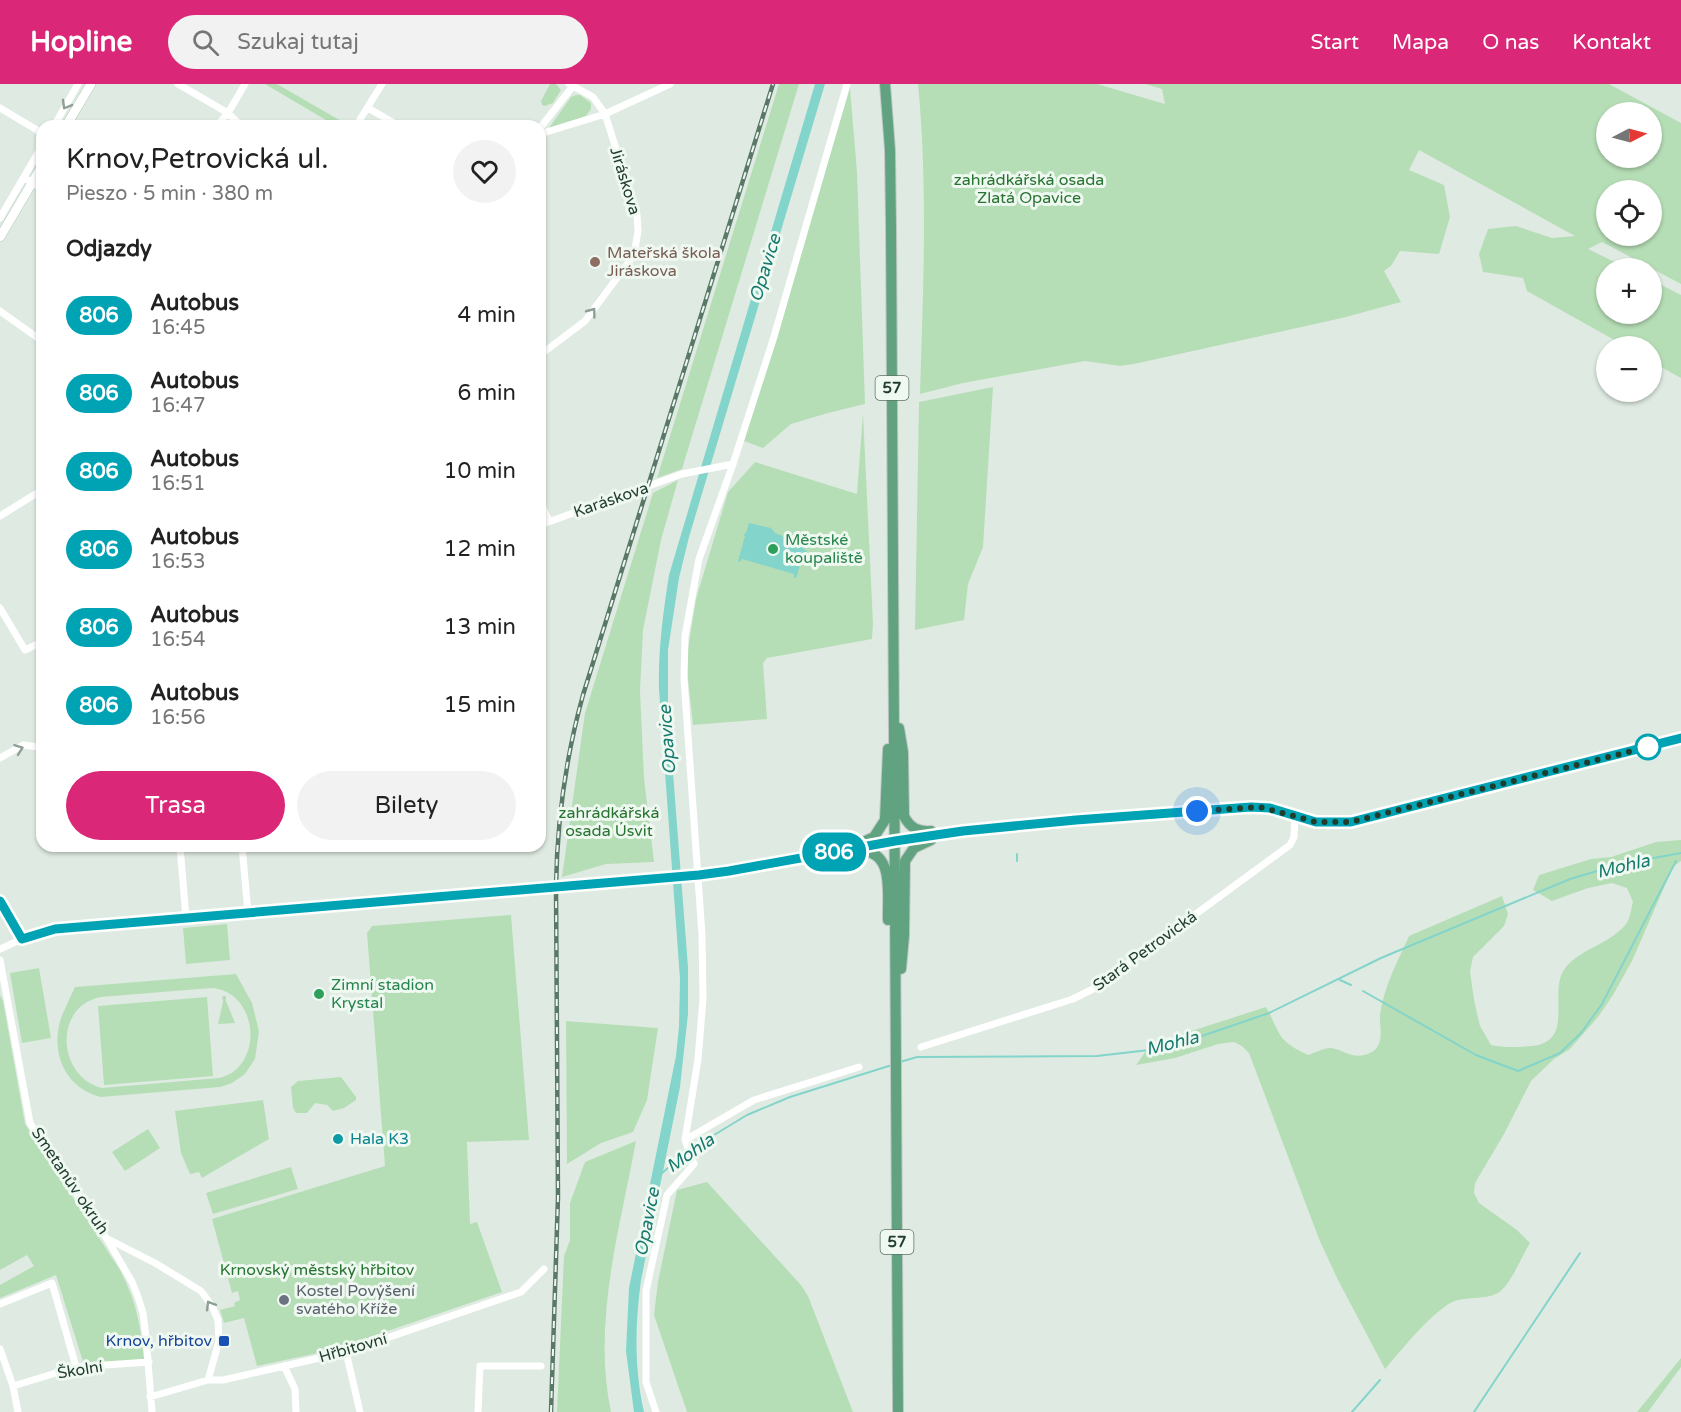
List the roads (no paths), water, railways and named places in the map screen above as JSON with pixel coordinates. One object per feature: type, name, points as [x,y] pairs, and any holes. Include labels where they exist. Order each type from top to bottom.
[{"type":"main road","points":[[70,120],[91,84]]},
{"type":"main road","name":"57","points":[[885,84],[891,228],[898,1412]]},
{"type":"main road","points":[[0,237],[28,180],[36,172]]},
{"type":"main road","points":[[894,692],[903,752],[903,806],[906,819],[911,826],[922,831],[963,831]]},
{"type":"main road","points":[[826,853],[868,840],[877,834],[884,824],[887,759],[894,692]]},
{"type":"main road","points":[[0,901],[22,939],[55,929],[697,875],[963,831],[1076,820],[1251,807],[1270,808],[1316,822],[1351,822],[1681,738]]},
{"type":"main road","points":[[895,1007],[903,945],[905,861],[911,851],[921,843],[963,831]]},
{"type":"main road","points":[[826,853],[867,851],[878,856],[885,864],[888,943],[895,1007]]},
{"type":"street","points":[[57,120],[78,84]]},
{"type":"street","points":[[178,84],[228,113],[235,120]]},
{"type":"street","points":[[222,120],[245,84]]},
{"type":"street","points":[[361,120],[382,84]]},
{"type":"street","points":[[546,132],[605,114],[670,84]]},
{"type":"street","points":[[656,1412],[646,1382],[646,1291],[667,1195],[694,1164],[686,1143],[698,1059],[703,999],[684,678],[685,636],[699,559],[773,340],[847,84]]},
{"type":"street","points":[[546,120],[571,85],[593,97],[605,114]]},
{"type":"street","points":[[0,108],[36,129]]},
{"type":"street","points":[[368,108],[389,120]]},
{"type":"street","name":"Jiráskova","points":[[546,351],[585,321],[634,255],[638,231],[637,215],[605,114]]},
{"type":"street","points":[[0,218],[28,180],[36,161]]},
{"type":"street","points":[[28,180],[36,185]]},
{"type":"street","points":[[0,311],[36,337]]},
{"type":"street","name":"Karáskova","points":[[546,522],[682,474],[733,464]]},
{"type":"street","points":[[0,516],[36,494]]},
{"type":"street","points":[[546,514],[549,521]]},
{"type":"street","points":[[0,608],[25,650],[36,645]]},
{"type":"street","points":[[0,758],[23,746],[36,749]]},
{"type":"street","name":"Stará Petrovická","points":[[921,1047],[1073,999],[1095,988],[1290,845],[1294,837],[1295,816]]},
{"type":"street","points":[[180,852],[186,918]]},
{"type":"street","points":[[243,852],[248,913]]},
{"type":"street","points":[[0,949],[22,939]]},
{"type":"street","name":"Smetanův okruh","points":[[0,960],[30,1123],[107,1239],[155,1263],[201,1291],[212,1306],[218,1320],[219,1341],[208,1380]]},
{"type":"street","points":[[686,1143],[754,1100],[859,1067]]},
{"type":"street","points":[[107,1239],[132,1282],[143,1312],[152,1412]]},
{"type":"street","name":"Hřbitovní","points":[[150,1397],[208,1380],[223,1380],[346,1352],[521,1292],[544,1269]]},
{"type":"street","points":[[0,1304],[52,1283],[76,1367]]},
{"type":"street","points":[[0,1349],[13,1386],[18,1412]]},
{"type":"street","points":[[346,1352],[360,1412]]},
{"type":"street","name":"Školní","points":[[13,1386],[76,1367],[149,1362]]},
{"type":"street","points":[[284,1366],[295,1389],[296,1412]]},
{"type":"street","points":[[478,1412],[480,1366],[541,1366]]},
{"type":"water","name":"Opavice","points":[[815,84],[825,84],[689,537],[679,578],[668,650],[668,708],[688,967],[688,1014],[680,1087],[641,1280],[636,1346],[638,1379],[644,1412],[634,1412],[626,1351],[629,1288],[676,1056],[679,1027],[680,979],[659,689],[660,646],[665,604],[669,575]]},
{"type":"water","name":"Městské koupaliště","points":[[749,523],[771,528],[775,533],[783,536],[786,532],[807,540],[804,550],[807,551],[806,554],[798,554],[798,557],[802,559],[796,578],[794,574],[742,559],[738,561],[745,536],[743,535]]},
{"type":"waterway","name":"Mohla","points":[[900,1062],[917,1057],[1097,1056],[1149,1050],[1199,1037],[1269,1013],[1381,958],[1570,879],[1621,864],[1681,853]]},
{"type":"waterway","points":[[1017,854],[1017,861]]},
{"type":"waterway","points":[[1363,991],[1476,1055],[1518,1071],[1560,1053],[1581,1033],[1602,1004],[1676,861]]},
{"type":"waterway","points":[[1340,980],[1351,985]]},
{"type":"waterway","name":"Mohla","points":[[691,1149],[747,1115],[790,1097],[892,1065]]},
{"type":"waterway","name":"Mohla","points":[[661,1174],[686,1152]]},
{"type":"waterway","points":[[1474,1412],[1580,1253]]},
{"type":"waterway","points":[[1352,1412],[1380,1380]]},
{"type":"railway","points":[[551,1412],[558,1197],[556,887],[560,814],[567,767],[583,695],[773,84]]},
{"type":"place","name":"Mateřská škola Jiráskova","points":[[595,262]]},
{"type":"place","name":"Městské koupaliště","points":[[773,549]]},
{"type":"place","name":"Zimní stadion Krystal","points":[[319,994]]},
{"type":"place","name":"Hala K3","points":[[338,1139]]},
{"type":"place","name":"Kostel Povýšení svatého Kříže","points":[[284,1300]]},
{"type":"place","name":"Krnov, hřbitov","points":[[224,1341]]},
{"type":"park label","name":"zahrádkářská osada Zlatá Opavice","points":[[1029,189]]},
{"type":"park label","name":"zahrádkářská osada Úsvit","points":[[609,822]]},
{"type":"park label","name":"Krnovský městský hřbitov","points":[[317,1270]]}]
